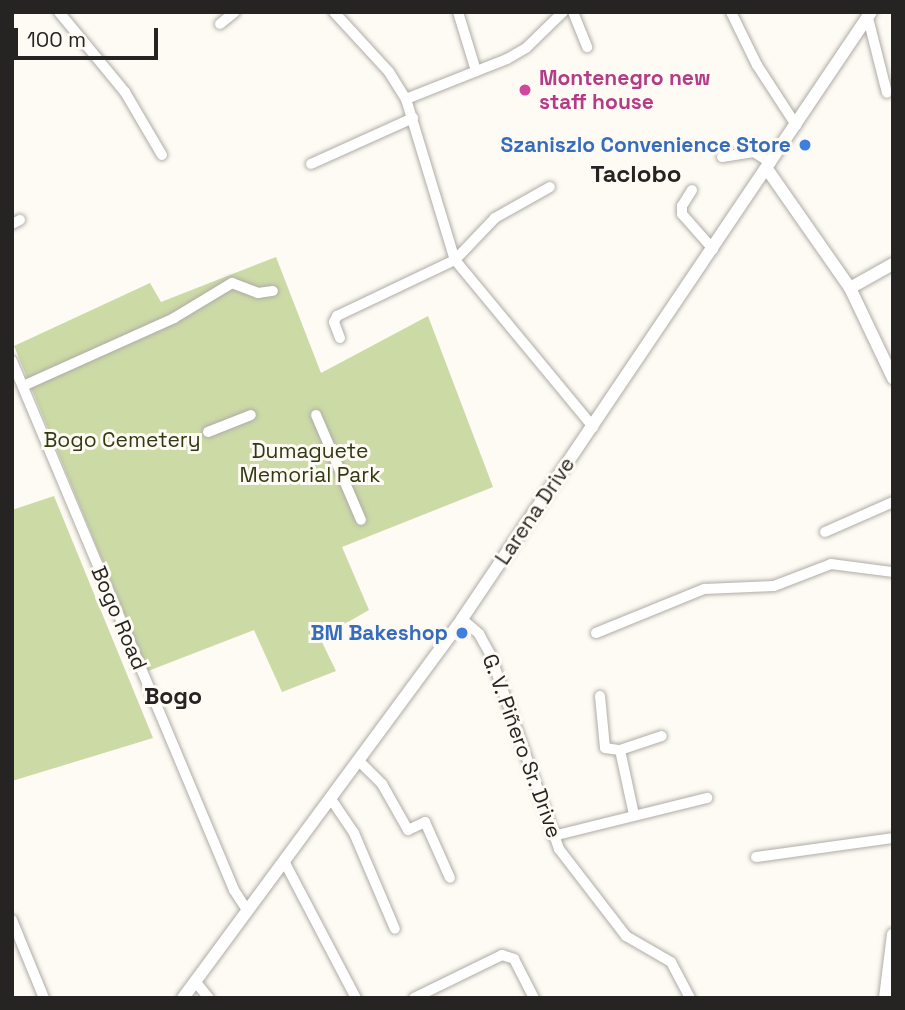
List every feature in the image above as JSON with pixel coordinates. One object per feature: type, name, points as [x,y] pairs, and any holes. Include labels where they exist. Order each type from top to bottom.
[{"type":"main road","name":"Larena Drive","points":[[183,998],[461,619],[870,15]]},
{"type":"main road","points":[[769,166],[850,288],[891,371]]},
{"type":"main road","points":[[850,288],[893,264]]},
{"type":"main road","points":[[884,998],[893,934]]},
{"type":"street","points":[[59,12],[125,92],[162,155]]},
{"type":"street","points":[[220,24],[235,12]]},
{"type":"street","points":[[334,12],[389,72],[406,99],[455,260],[593,427]]},
{"type":"street","points":[[458,12],[476,71]]},
{"type":"street","points":[[406,99],[526,48],[564,12]]},
{"type":"street","points":[[573,12],[587,47]]},
{"type":"street","points":[[731,12],[764,76],[796,125]]},
{"type":"street","points":[[870,15],[887,93]]},
{"type":"street","points":[[311,164],[413,118]]},
{"type":"street","points":[[722,157],[754,152],[769,166]]},
{"type":"street","points":[[340,338],[334,324],[337,316],[455,260],[495,218],[550,187]]},
{"type":"street","points":[[692,190],[682,206],[682,215],[712,249]]},
{"type":"street","points":[[23,386],[174,318],[232,283],[258,293],[273,291]]},
{"type":"street","name":"Bogo Road","points":[[12,361],[234,890],[247,910]]},
{"type":"street","points":[[208,432],[251,415]]},
{"type":"street","points":[[316,415],[361,520]]},
{"type":"street","points":[[825,532],[893,502]]},
{"type":"street","points":[[596,633],[704,589],[774,586],[831,564],[893,572]]},
{"type":"street","name":"G. V. Piñero Sr. Drive","points":[[461,619],[479,634],[490,654],[520,729],[553,836],[609,918],[626,936],[671,961],[690,998]]},
{"type":"street","points":[[600,696],[605,748],[620,750],[662,736]]},
{"type":"street","points":[[620,750],[634,815]]},
{"type":"street","points":[[359,761],[382,784],[408,830],[425,822],[450,878]]},
{"type":"street","points":[[553,836],[707,798]]},
{"type":"street","points":[[331,799],[354,833],[395,929]]},
{"type":"street","points":[[756,857],[893,838]]},
{"type":"street","points":[[285,861],[356,998]]},
{"type":"street","points":[[12,920],[44,998]]},
{"type":"street","points":[[414,998],[502,955],[514,959],[534,998]]},
{"type":"street","points":[[195,981],[209,998]]},
{"type":"green space","name":"Dumaguete Memorial Park","points":[[276,257],[321,373],[428,316],[493,487],[342,547],[369,610],[320,638],[336,671],[282,692],[254,630],[148,671],[14,346],[150,283],[161,302]]},
{"type":"green space","points":[[54,496],[153,738],[12,781],[12,510]]},
{"type":"place","name":"Montenegro new staff house","points":[[525,90]]},
{"type":"place","name":"Szaniszlo Convenience Store","points":[[805,145]]},
{"type":"place","name":"BM Bakeshop","points":[[462,633]]},
{"type":"district","name":"Taclobo","points":[[636,174]]},
{"type":"district","name":"Bogo","points":[[173,696]]},
{"type":"park label","name":"Bogo Cemetery","points":[[122,440]]}]
